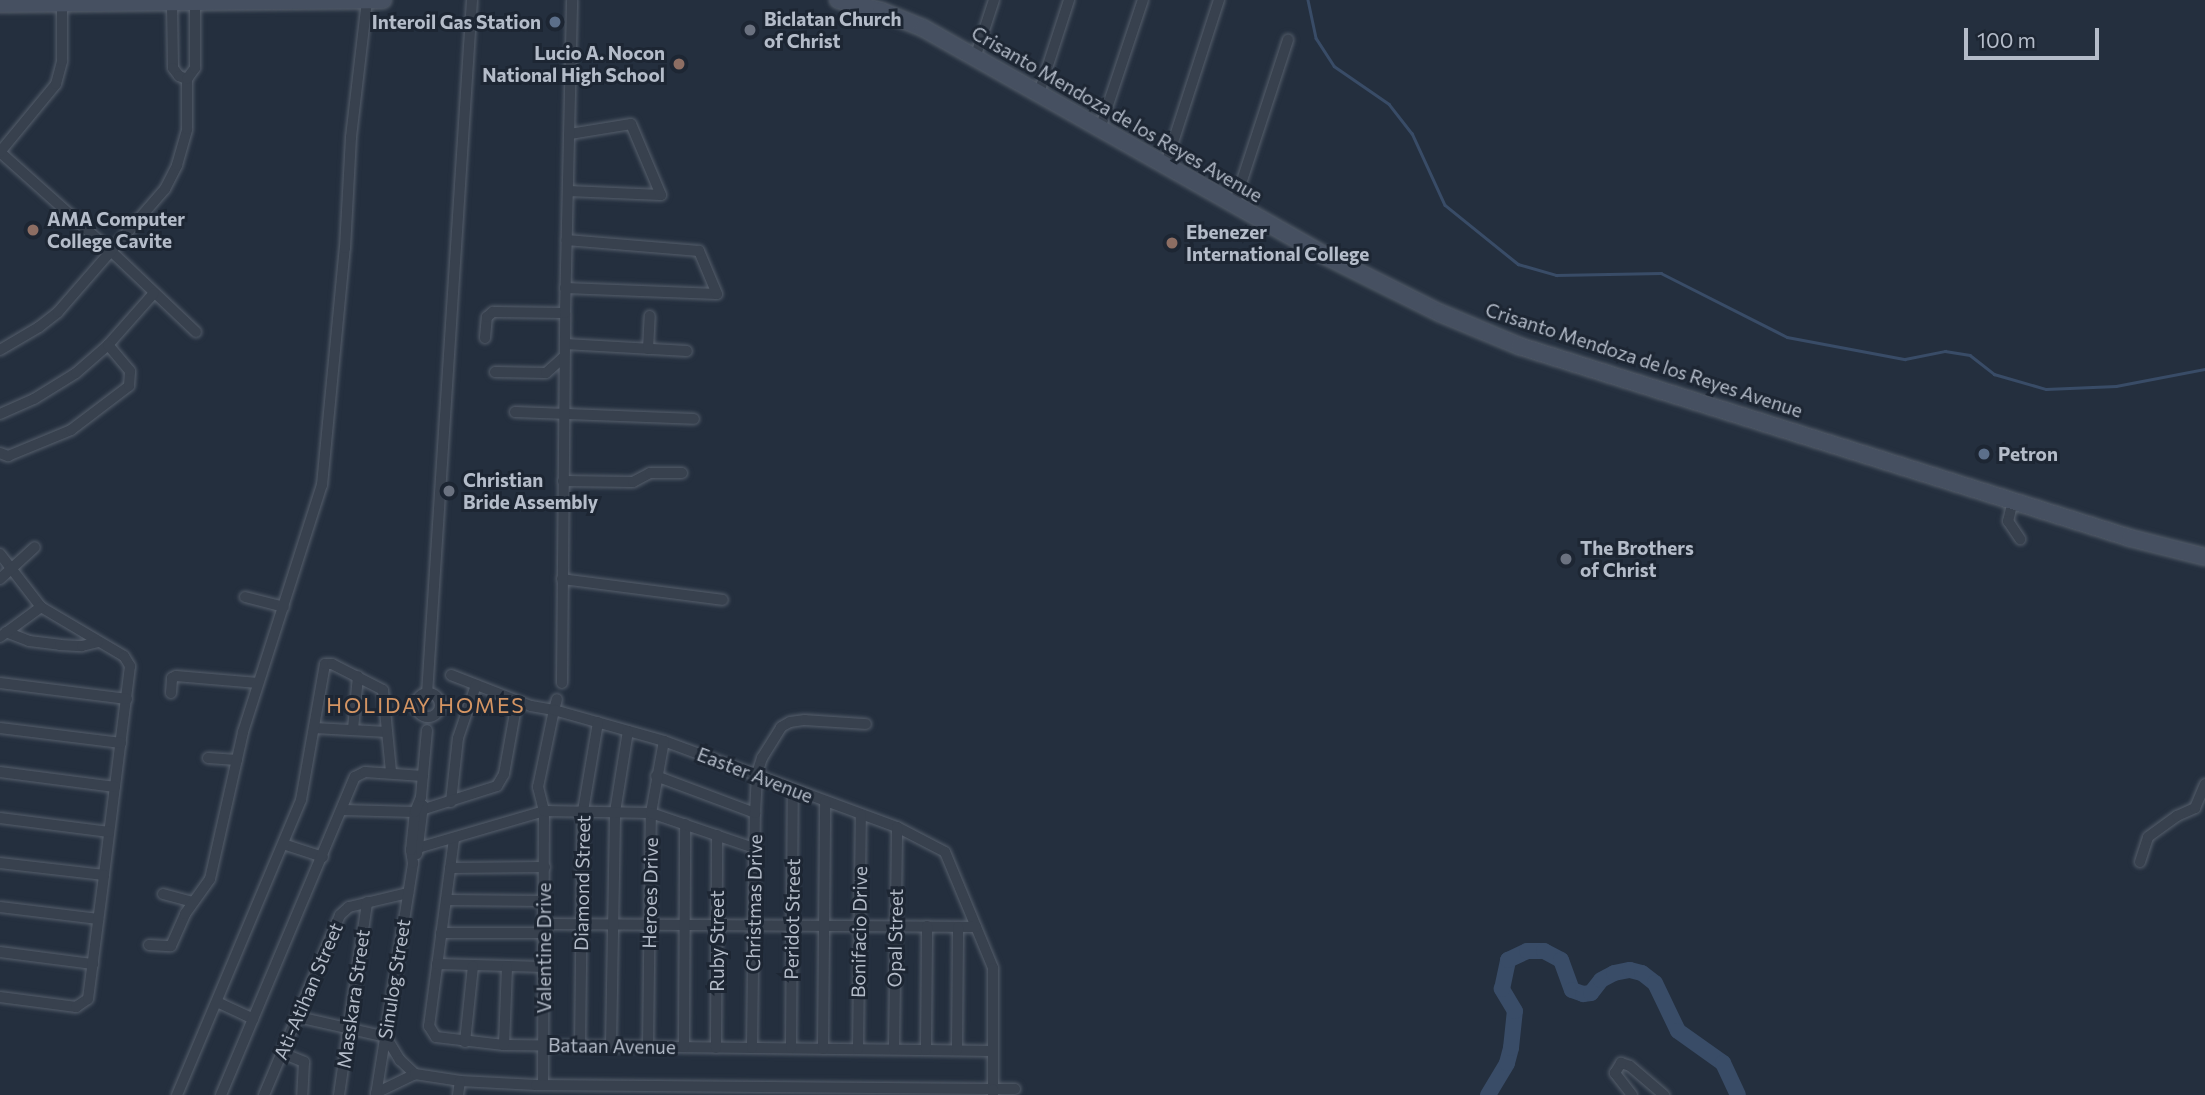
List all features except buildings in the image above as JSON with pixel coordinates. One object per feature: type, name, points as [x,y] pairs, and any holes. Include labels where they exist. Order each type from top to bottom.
[{"type":"main road","points":[[0,4],[62,1],[195,3],[383,0]]},
{"type":"main road","name":"Crisanto Mendoza de los Reyes Avenue","points":[[838,0],[914,24],[1165,167],[1384,287],[1518,346],[2165,548],[2205,557]]},
{"type":"street","points":[[149,945],[170,946],[192,902],[210,879],[258,683],[324,473],[351,137],[367,0]]},
{"type":"street","name":"Sinulog Street","points":[[376,1094],[415,850],[427,723],[439,708],[436,698],[427,694],[472,0]]},
{"type":"street","points":[[562,683],[565,288],[572,0]]},
{"type":"street","points":[[975,58],[994,0]]},
{"type":"street","points":[[1039,93],[1069,0]]},
{"type":"street","points":[[1100,129],[1143,0]]},
{"type":"street","points":[[1165,167],[1219,0]]},
{"type":"street","points":[[62,1],[62,61],[56,84],[0,152],[112,252],[196,332]]},
{"type":"street","points":[[172,3],[173,68],[179,76],[187,79]]},
{"type":"street","points":[[0,350],[58,312],[165,189],[177,165],[187,129],[187,79],[195,68],[195,3]]},
{"type":"street","points":[[1234,205],[1288,40]]},
{"type":"street","points":[[568,191],[661,195],[631,124],[570,134]]},
{"type":"street","points":[[565,288],[718,294],[699,251],[566,240]]},
{"type":"street","points":[[0,414],[56,386],[108,345],[154,293]]},
{"type":"street","points":[[485,338],[487,317],[493,312],[565,313]]},
{"type":"street","points":[[648,349],[650,316]]},
{"type":"street","points":[[565,344],[687,351]]},
{"type":"street","points":[[0,453],[8,456],[71,430],[130,386],[130,371],[108,345]]},
{"type":"street","points":[[495,372],[546,373],[565,357]]},
{"type":"street","points":[[516,412],[564,416],[606,414],[694,419]]},
{"type":"street","points":[[563,481],[633,482],[650,473],[682,473]]},
{"type":"street","points":[[2013,500],[2008,521],[2020,539]]},
{"type":"street","points":[[0,579],[13,570],[35,547]]},
{"type":"street","points":[[0,554],[41,607],[129,662],[127,699],[88,999],[82,1005],[0,997]]},
{"type":"street","points":[[562,579],[723,600]]},
{"type":"street","points":[[245,597],[284,607]]},
{"type":"street","points":[[3,635],[41,607]]},
{"type":"street","points":[[3,635],[60,645],[82,646],[98,642]]},
{"type":"street","points":[[177,1095],[301,800],[322,667],[332,664],[383,690],[391,772]]},
{"type":"street","name":"Easter Avenue","points":[[451,675],[517,702],[556,704],[598,722],[664,741],[757,774],[897,828],[945,852],[993,968],[993,1092]]},
{"type":"street","points":[[171,694],[172,678],[176,676],[258,683]]},
{"type":"street","points":[[353,729],[358,676]]},
{"type":"street","points":[[0,683],[127,699]]},
{"type":"street","points":[[452,802],[458,738],[475,685]]},
{"type":"street","points":[[342,810],[420,812],[501,782],[517,702]]},
{"type":"street","points":[[544,811],[538,787],[556,704]]},
{"type":"street","name":"Christmas Drive","points":[[752,1048],[755,813],[757,774],[762,758],[781,727],[790,722],[805,720],[866,724]]},
{"type":"street","name":"Diamond Street","points":[[580,1046],[583,811],[598,722]]},
{"type":"street","points":[[0,728],[121,743]]},
{"type":"street","points":[[314,728],[387,732]]},
{"type":"street","points":[[611,1046],[615,812],[628,731]]},
{"type":"street","name":"Heroes Drive","points":[[648,1047],[651,813],[664,741]]},
{"type":"street","points":[[208,758],[237,760]]},
{"type":"street","points":[[0,772],[115,787]]},
{"type":"street","points":[[221,1095],[359,773],[423,775]]},
{"type":"street","points":[[656,776],[755,813]]},
{"type":"street","points":[[2140,862],[2148,837],[2177,816],[2195,808],[2205,785]]},
{"type":"street","name":"Peridot Street","points":[[791,1048],[793,789]]},
{"type":"street","points":[[823,1049],[825,802]]},
{"type":"street","points":[[415,850],[544,811],[651,813],[754,848]]},
{"type":"street","name":"Valentine Drive","points":[[538,1089],[543,1045],[545,967],[544,811]]},
{"type":"street","name":"Bonifacio Drive","points":[[858,1049],[861,816]]},
{"type":"street","points":[[0,818],[109,832]]},
{"type":"street","points":[[684,1047],[685,824]]},
{"type":"street","name":"Opal Street","points":[[894,1049],[897,828]]},
{"type":"street","name":"Ruby Street","points":[[716,1048],[717,835]]},
{"type":"street","name":"Bataan Avenue","points":[[454,839],[430,1033],[436,1037],[504,1045],[992,1051]]},
{"type":"street","points":[[283,844],[323,857]]},
{"type":"street","points":[[0,863],[104,875]]},
{"type":"street","points":[[450,868],[545,867]]},
{"type":"street","name":"Ati-Atihan Street","points":[[264,1095],[340,915],[349,907],[408,893]]},
{"type":"street","points":[[163,894],[192,902]]},
{"type":"street","points":[[446,900],[545,901]]},
{"type":"street","name":"Masskara Street","points":[[339,1095],[368,902]]},
{"type":"street","points":[[0,907],[98,919]]},
{"type":"street","points":[[441,933],[545,928],[581,923],[976,927]]},
{"type":"street","points":[[926,1050],[927,926]]},
{"type":"street","points":[[957,1050],[958,927]]},
{"type":"street","points":[[0,952],[93,964]]},
{"type":"street","points":[[438,964],[545,967]]},
{"type":"street","points":[[465,1042],[473,966]]},
{"type":"street","points":[[504,1045],[507,966]]},
{"type":"street","points":[[217,1002],[253,1019]]},
{"type":"street","points":[[298,1017],[386,1037],[400,1060],[415,1074],[538,1089],[993,1092],[1015,1089]]},
{"type":"street","points":[[282,1054],[304,1062],[302,1095]]},
{"type":"street","points":[[1632,1095],[1615,1073],[1621,1063],[1630,1066],[1664,1095]]},
{"type":"street","points":[[376,1094],[415,1074]]},
{"type":"street","points":[[458,1095],[460,1081]]},
{"type":"waterway","points":[[1308,0],[1316,38],[1334,66],[1389,104],[1412,133],[1445,205],[1518,264],[1556,275],[1661,273],[1787,337],[1905,359],[1945,351],[1970,355],[1994,374],[2046,389],[2116,386],[2205,369]]},
{"type":"waterway","points":[[1488,1095],[1507,1063],[1511,1048],[1515,1011],[1502,989],[1508,960],[1527,951],[1544,951],[1561,960],[1572,990],[1583,994],[1591,993],[1601,980],[1614,973],[1630,970],[1642,973],[1655,983],[1678,1031],[1723,1063],[1738,1095]]},
{"type":"place","name":"Interoil Gas Station","points":[[555,22]]},
{"type":"place","name":"Biclatan Church of Christ","points":[[750,30]]},
{"type":"place","name":"Lucio A. Nocon National High School","points":[[679,64]]},
{"type":"place","name":"AMA Computer College Cavite","points":[[33,230]]},
{"type":"place","name":"Ebenezer International College","points":[[1172,243]]},
{"type":"place","name":"Petron","points":[[1984,454]]},
{"type":"place","name":"Christian Bride Assembly","points":[[449,491]]},
{"type":"place","name":"The Brothers of Christ","points":[[1566,559]]},
{"type":"district","name":"HOLIDAY HOMES","points":[[426,705]]}]
